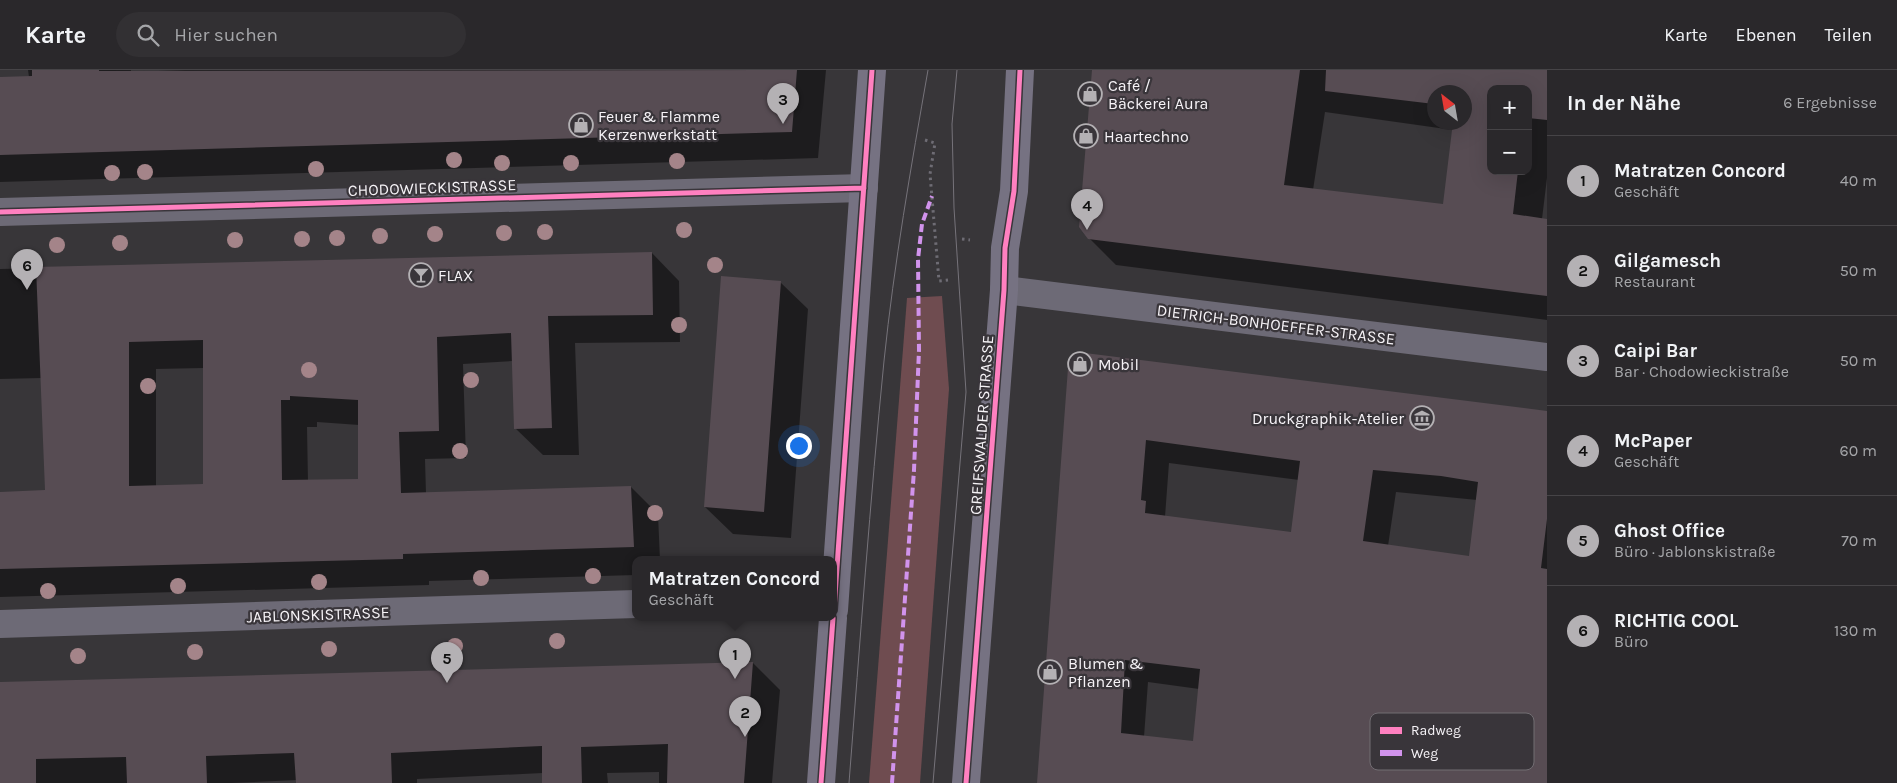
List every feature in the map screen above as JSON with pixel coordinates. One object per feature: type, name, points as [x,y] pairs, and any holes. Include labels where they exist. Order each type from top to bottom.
[{"type":"main road","points":[[837,560],[872,70]]},
{"type":"main road","name":"GREIFSWALDER STRASSE","points":[[966,783],[1004,290],[1005,248],[1014,191],[1020,70]]},
{"type":"main road","points":[[821,783],[833,621]]},
{"type":"street","name":"CHODOWIECKISTRASSE","points":[[0,212],[864,188]]},
{"type":"street","name":"DIETRICH-BONHOEFFER-STRASSE","points":[[1004,290],[1547,357]]},
{"type":"street","name":"JABLONSKISTRASSE","points":[[0,624],[632,604]]},
{"type":"path","points":[[925,140],[935,143],[930,174],[939,281],[948,280]]},
{"type":"shaded area","points":[[942,296],[949,389],[920,783],[869,783],[907,298]]},
{"type":"building","points":[[32,70],[797,70],[792,132],[0,155],[0,77],[32,76]]},
{"type":"building","points":[[1092,70],[1300,70],[1284,185],[1443,204],[1452,130],[1472,130],[1472,85],[1427,85],[1427,103],[1325,91],[1326,70],[1547,70],[1547,120],[1532,118],[1532,85],[1487,85],[1487,175],[1518,175],[1513,214],[1547,219],[1547,296],[1088,239],[1079,227]]},
{"type":"building","points":[[652,252],[653,315],[548,316],[552,428],[514,429],[511,333],[437,337],[439,431],[399,432],[401,493],[631,486],[634,547],[403,554],[403,559],[0,569],[0,492],[45,490],[36,267]],"holes":[[[203,340],[203,484],[129,486],[129,342]],[[290,396],[358,400],[358,479],[282,480],[281,400],[290,400]]]},
{"type":"building","points":[[721,276],[781,281],[764,512],[704,507]]},
{"type":"building","points":[[1085,353],[1547,411],[1547,519],[1541,568],[1547,569],[1547,783],[1037,783],[1068,368]],"holes":[[[1146,440],[1300,461],[1291,532],[1145,513],[1146,501],[1141,500]],[[1373,470],[1441,476],[1478,482],[1469,556],[1363,541]],[[1125,660],[1200,669],[1193,741],[1121,733]]]},
{"type":"building","points":[[753,662],[744,783],[667,783],[668,744],[581,747],[582,783],[542,783],[542,746],[391,753],[392,783],[296,783],[294,753],[206,756],[207,783],[127,783],[126,757],[36,759],[36,783],[0,783],[0,682]]},
{"type":"tram line","points":[[849,783],[884,361],[909,179],[928,70]]},
{"type":"tram line","points":[[933,783],[966,392],[954,208],[952,124],[957,70]]},
{"type":"marked path","points":[[892,783],[914,470],[919,350],[918,259],[922,224],[932,196]]},
{"type":"cycle path","points":[[837,567],[872,70]]},
{"type":"cycle path","points":[[966,783],[1004,290],[1005,248],[1014,191],[1020,70]]},
{"type":"cycle path","points":[[0,212],[864,188]]},
{"type":"cycle path","points":[[821,783],[833,621]]},
{"type":"place","name":"Café / Bäckerei Aura","points":[[1090,94]]},
{"type":"place","name":"Caipi Bar","points":[[783,124]]},
{"type":"place","name":"Feuer & Flamme Kerzenwerkstatt","points":[[581,125]]},
{"type":"place","name":"Haartechno","points":[[1086,136]]},
{"type":"place","name":"McPaper","points":[[1087,230]]},
{"type":"place","name":"FLAX","points":[[421,275]]},
{"type":"place","name":"RICHTIG COOL","points":[[27,290]]},
{"type":"place","name":"Mobil","points":[[1080,364]]},
{"type":"place","name":"Druckgraphik-Atelier","points":[[1422,418]]},
{"type":"place","name":"Blumen & Pflanzen","points":[[1050,672]]},
{"type":"place","name":"Matratzen Concord","points":[[735,679]]},
{"type":"place","name":"Ghost Office","points":[[447,683]]},
{"type":"place","name":"Gilgamesch","points":[[745,737]]}]
